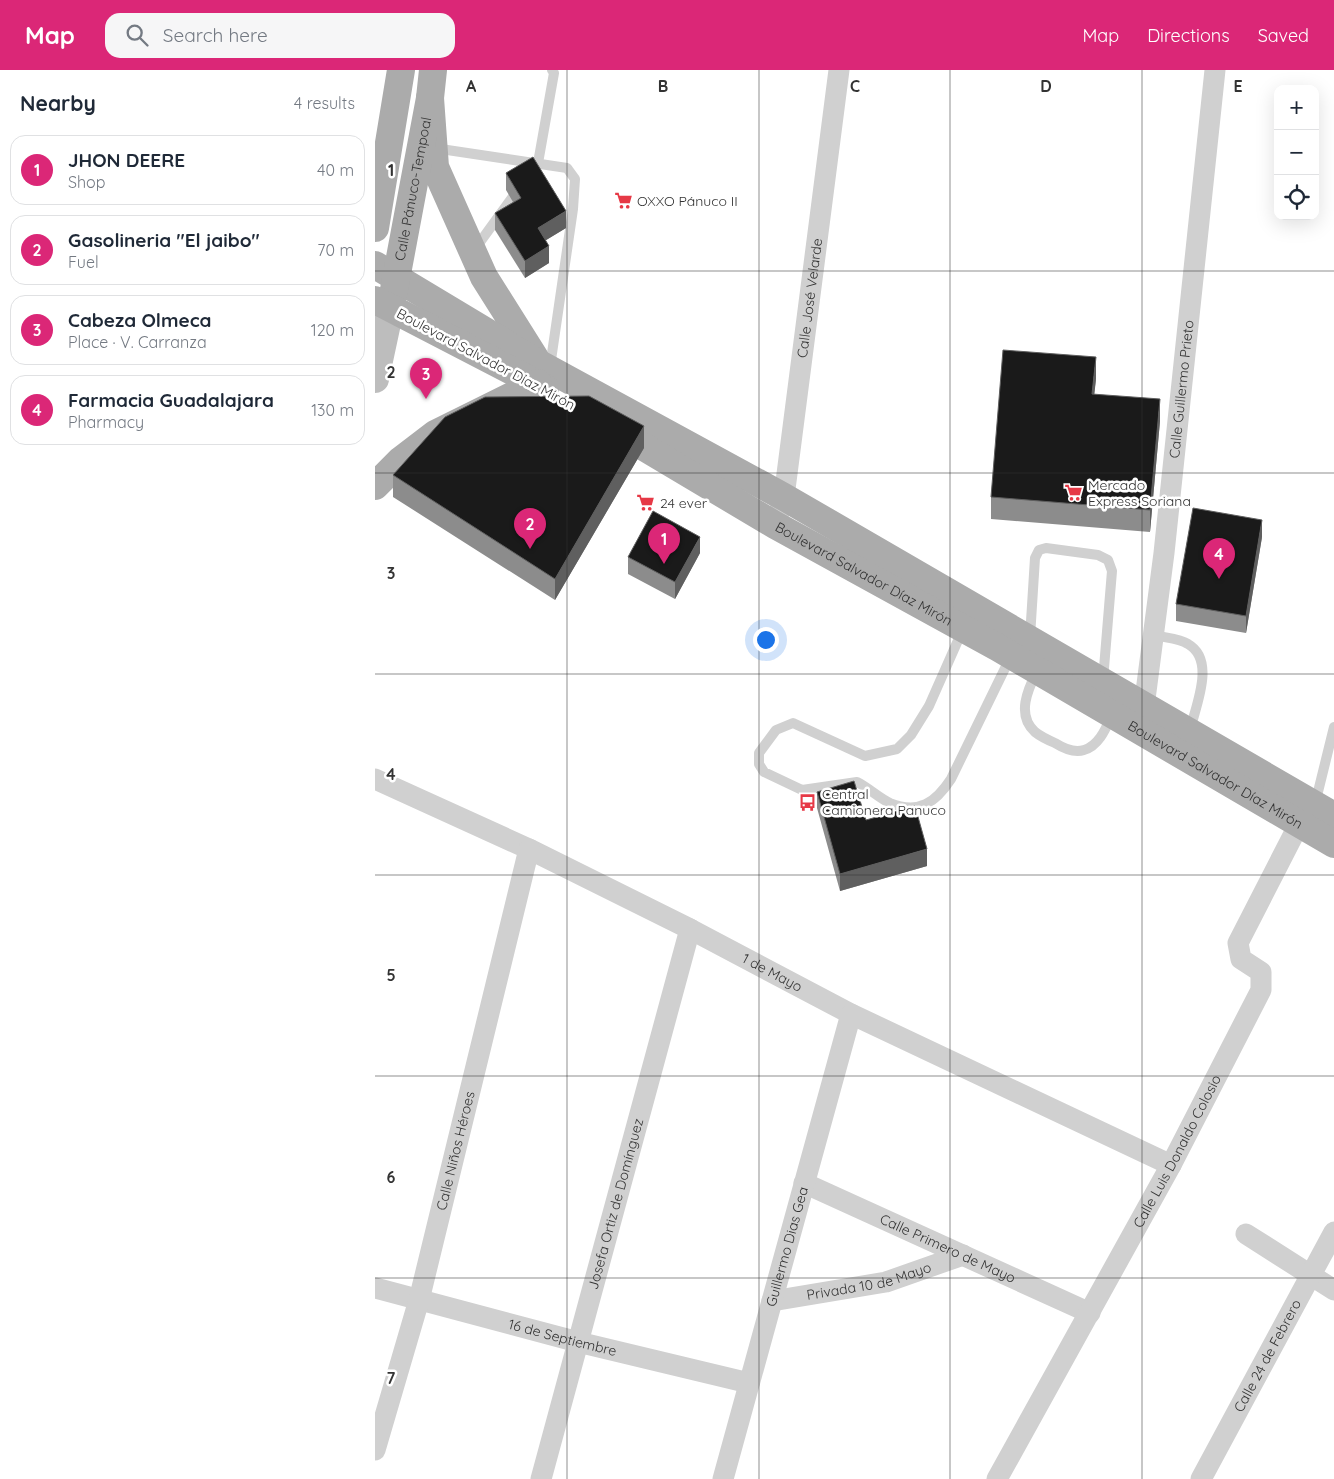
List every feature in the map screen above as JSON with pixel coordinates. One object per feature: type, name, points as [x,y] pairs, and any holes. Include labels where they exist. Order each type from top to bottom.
[{"type":"main road","name":"Calle Pánuco-Tempoal","points":[[383,304],[385,272],[429,98],[433,70]]},
{"type":"main road","points":[[375,116],[400,76]]},
{"type":"main road","points":[[375,228],[400,76]]},
{"type":"main road","points":[[375,486],[401,466],[435,434],[542,372],[484,277],[435,167],[429,98]]},
{"type":"main road","name":"Boulevard Salvador Díaz Mirón","points":[[385,272],[542,372],[624,440],[775,525],[1103,683],[1190,733],[1316,815],[1334,844]]},
{"type":"main road","name":"Boulevard Salvador Díaz Mirón","points":[[383,304],[542,372],[784,497],[969,618]]},
{"type":"main road","name":"Boulevard Salvador Díaz Mirón","points":[[1019,644],[1038,670],[1112,714],[1316,815]]},
{"type":"street","name":"Calle José Velarde","points":[[775,525],[784,497],[839,70]]},
{"type":"street","name":"Calle Guillermo Prieto","points":[[1144,707],[1154,635],[1215,70]]},
{"type":"street","points":[[375,379],[383,304]]},
{"type":"street","name":"1 de Mayo","points":[[375,779],[529,849],[690,929],[851,1014],[1171,1165]]},
{"type":"street","name":"Calle Luis Donaldo Colosio","points":[[997,1479],[1171,1165],[1261,990],[1261,972],[1241,959],[1238,944],[1316,815]]},
{"type":"street","name":"Calle Niños Héroes","points":[[375,1450],[419,1300],[529,849]]},
{"type":"street","name":"Josefa Ortiz de Domínguez","points":[[541,1479],[690,929]]},
{"type":"street","name":"Guillermo Dias Gea","points":[[723,1479],[851,1014]]},
{"type":"street","name":"Calle Primero de Mayo","points":[[804,1183],[1089,1312]]},
{"type":"street","name":"Calle 24 de Febrero","points":[[1201,1479],[1334,1232]]},
{"type":"street","points":[[1246,1234],[1334,1290]]},
{"type":"street","name":"Privada 10 de Mayo","points":[[772,1301],[887,1282],[963,1255]]},
{"type":"street","name":"16 de Septiembre","points":[[375,1288],[578,1342],[749,1383]]},
{"type":"lane","points":[[473,252],[538,163],[554,73],[552,70]]},
{"type":"lane","points":[[433,148],[567,168],[575,179],[573,208],[542,372]]},
{"type":"lane","points":[[969,618],[929,706],[911,735],[897,750],[865,756],[793,723],[777,730],[759,753],[759,764],[764,772],[803,790],[857,782],[889,802],[911,808],[926,805],[940,795],[951,779],[1019,644],[1035,558],[1039,550],[1046,548],[1098,555],[1108,560],[1112,571],[1103,683]]},
{"type":"lane","points":[[1154,635],[1187,642],[1195,648],[1203,660],[1190,733]]},
{"type":"lane","points":[[1038,670],[1028,690],[1024,705],[1027,719],[1034,731],[1061,747],[1084,750],[1094,744],[1104,733],[1112,714]]},
{"type":"lane","points":[[1316,815],[1334,727]]},
{"type":"building","points":[[533,157],[566,211],[538,228],[549,246],[525,261],[495,213],[521,198],[506,173]]},
{"type":"building","points":[[1003,350],[1096,357],[1092,394],[1160,399],[1150,510],[991,497]]},
{"type":"building","points":[[589,396],[644,426],[555,579],[393,475],[445,417],[485,397]]},
{"type":"building","points":[[1193,508],[1262,520],[1246,616],[1176,604]]},
{"type":"building","points":[[653,511],[700,537],[675,582],[628,557]]},
{"type":"building","points":[[854,781],[866,820],[915,806],[927,849],[840,874],[817,792]]},
{"type":"place","name":"OXXO Pánuco II","points":[[623,201]]},
{"type":"place","name":"Cabeza Olmeca","points":[[426,399]]},
{"type":"place","name":"Mercado Express Soriana","points":[[1074,493]]},
{"type":"place","name":"24 ever","points":[[646,503]]},
{"type":"place","name":"Gasolineria \"El jaibo\"","points":[[530,549]]},
{"type":"place","name":"JHON DEERE","points":[[664,564]]},
{"type":"place","name":"Farmacia Guadalajara","points":[[1219,579]]},
{"type":"place","name":"Central Camionera Panuco","points":[[808,802]]}]
